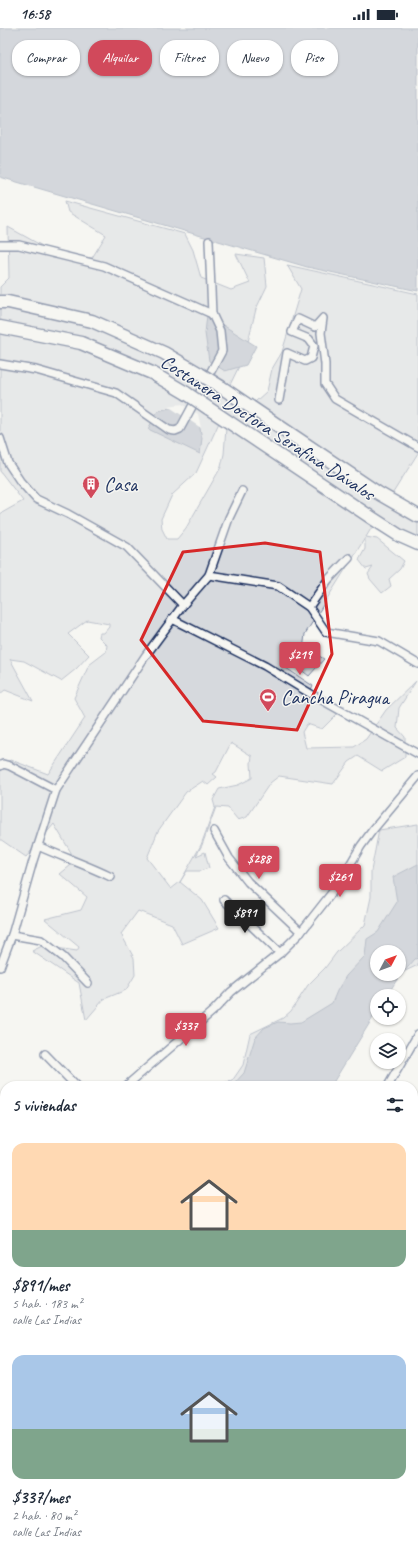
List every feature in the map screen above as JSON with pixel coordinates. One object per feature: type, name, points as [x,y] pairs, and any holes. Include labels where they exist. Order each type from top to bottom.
[{"type":"highway","name":"Costanera Doctora Serafina Dávalos","points":[[0,302],[8,302],[92,321],[164,353],[221,387],[378,493],[418,516]]},
{"type":"highway","name":"Costanera Doctora Serafina Dávalos","points":[[0,327],[81,343],[152,373],[208,408],[372,518],[400,536],[418,544]]},
{"type":"street","points":[[0,364],[36,370],[116,393],[169,430],[175,431],[180,429],[222,351],[220,331],[212,314],[209,241]]},
{"type":"street","points":[[0,245],[19,246],[104,266],[212,314]]},
{"type":"street","points":[[279,400],[287,353],[305,361],[311,358],[314,346],[308,339],[292,332],[298,319],[315,327],[323,318],[320,333],[325,364],[325,384],[335,399],[418,447]]},
{"type":"street","points":[[0,438],[8,464],[20,481],[36,499],[68,514],[127,547],[183,605]]},
{"type":"street","points":[[0,967],[12,935],[56,790],[172,619],[209,575],[229,518],[242,491]]},
{"type":"street","points":[[309,607],[328,580],[349,558]]},
{"type":"street","points":[[209,575],[278,586],[309,607],[326,632],[379,641],[418,664]]},
{"type":"street","points":[[172,619],[265,666],[311,694],[418,754]]},
{"type":"street","points":[[0,766],[2,764],[10,766],[56,790]]},
{"type":"street","points":[[132,1081],[214,1010],[232,992],[280,953],[301,932],[338,885],[361,846],[372,831],[418,776]]},
{"type":"street","points":[[214,831],[229,858],[248,882],[301,932]]},
{"type":"street","points":[[38,846],[64,858],[86,865],[111,877]]},
{"type":"street","points":[[224,900],[280,953]]},
{"type":"street","points":[[12,935],[41,940],[63,957],[88,983]]},
{"type":"street","points":[[391,1081],[418,1034]]},
{"type":"street","points":[[45,1054],[71,1081]]},
{"type":"highlighted area","points":[[265,543],[320,552],[332,654],[297,730],[203,721],[141,640],[183,552]]},
{"type":"shaded area","points":[[0,28],[418,28],[418,291],[307,267],[0,177]]},
{"type":"shaded area","points":[[65,201],[185,234],[193,250],[201,278],[231,290],[250,283],[236,254],[264,258],[267,286],[256,309],[245,354],[227,391],[226,398],[245,411],[267,391],[272,369],[282,352],[301,289],[287,265],[418,294],[418,453],[386,504],[418,522],[418,538],[378,517],[366,537],[377,539],[404,561],[400,569],[389,579],[391,586],[382,593],[370,579],[368,574],[373,567],[366,569],[359,560],[365,549],[365,538],[305,634],[303,650],[287,660],[283,666],[313,686],[305,699],[321,700],[345,706],[322,729],[307,724],[302,732],[306,748],[354,747],[366,739],[386,710],[416,681],[399,708],[397,728],[405,737],[405,757],[382,771],[358,756],[349,762],[333,784],[279,776],[270,783],[247,817],[238,820],[228,808],[216,807],[202,845],[196,856],[205,852],[209,868],[200,871],[187,871],[180,882],[202,900],[219,928],[182,944],[172,924],[138,911],[121,934],[134,958],[135,975],[126,990],[104,999],[86,1020],[79,983],[32,951],[42,946],[77,951],[79,947],[45,919],[81,910],[87,897],[60,874],[76,861],[54,824],[26,857],[0,839],[0,764],[11,760],[48,774],[85,718],[74,698],[89,665],[106,652],[107,645],[99,637],[100,633],[104,633],[109,627],[109,624],[87,620],[68,634],[89,655],[76,669],[61,681],[24,661],[10,659],[33,701],[5,690],[0,694],[0,514],[23,501],[0,471],[0,287],[9,278],[8,227],[55,253],[92,258],[106,235],[68,212]],"holes":[[[223,414],[234,427],[226,428],[224,454],[221,467],[186,528],[177,539],[167,539],[162,529],[161,519],[172,495],[196,473]],[[231,743],[252,756],[252,778],[238,785],[219,789],[213,800],[215,807],[201,845],[180,882],[171,889],[147,858],[158,831],[186,792],[203,781],[208,785],[217,777],[213,774],[216,772]]]},
{"type":"shaded area","points":[[207,315],[256,346],[246,365],[225,371],[209,361],[205,333]]},
{"type":"shaded area","points":[[181,405],[197,415],[202,438],[200,454],[148,429],[158,411]]},
{"type":"shaded area","points":[[314,653],[324,659],[309,676],[300,669]]},
{"type":"shaded area","points":[[418,824],[418,965],[406,971],[406,945],[370,945],[370,981],[393,981],[384,989],[370,989],[370,1009],[331,1081],[232,1081],[243,1065],[250,1034],[283,1018],[291,1011],[308,985],[325,968],[337,952],[365,925],[371,897],[371,871],[379,830]]},
{"type":"shaded area","points":[[418,864],[418,958],[415,959],[406,969],[406,945],[370,945],[370,981],[396,981],[391,989],[370,989],[370,1022],[334,1081],[237,1081],[244,1073],[255,1038],[264,1028],[278,1022],[301,1022],[332,1003],[346,976],[365,956],[367,939],[378,932],[397,902],[393,877]]},
{"type":"pier","points":[[182,404],[198,414],[201,428],[168,406]]},
{"type":"place","name":"Casa","points":[[91,499]]},
{"type":"place","name":"Cancha Piragua","points":[[268,712]]}]
